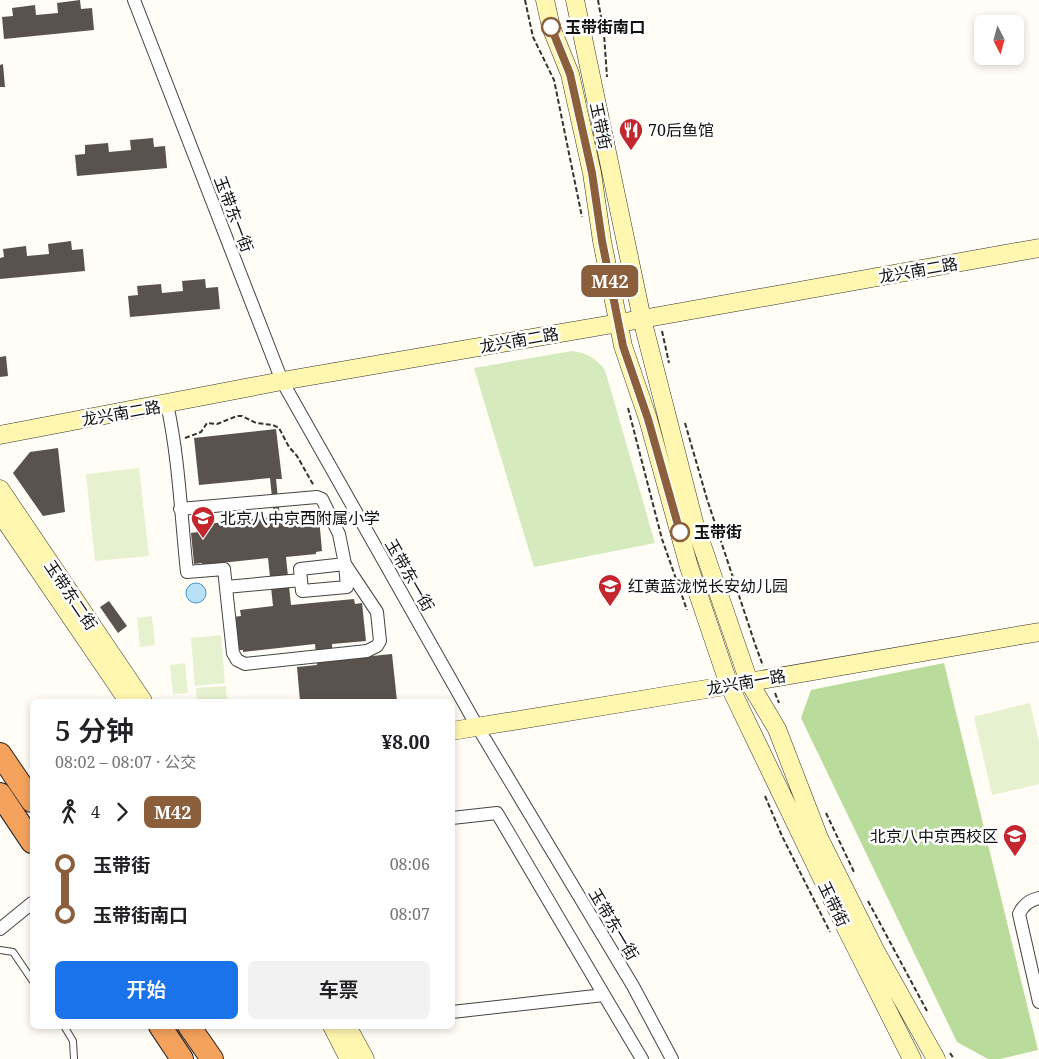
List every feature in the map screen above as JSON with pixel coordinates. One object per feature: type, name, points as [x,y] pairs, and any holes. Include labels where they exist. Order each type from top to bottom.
[{"type":"highway","points":[[0,754],[30,798]]},
{"type":"highway","points":[[0,794],[30,839]]},
{"type":"highway","points":[[162,1029],[182,1059]]},
{"type":"highway","points":[[191,1029],[212,1059]]},
{"type":"main road","name":"玉带街","points":[[546,0],[551,27],[570,74],[592,173],[602,241],[623,346],[648,419],[689,567],[729,685],[847,930],[912,1059]]},
{"type":"main road","name":"玉带街","points":[[575,0],[650,318],[694,522],[749,682],[776,729],[819,838],[876,952],[943,1055]]},
{"type":"main road","name":"龙兴南二路","points":[[0,435],[282,381],[650,318],[1039,248]]},
{"type":"main road","name":"玉带东二街","points":[[0,489],[142,699]]},
{"type":"main road","name":"玉带东二街","points":[[0,513],[127,699]]},
{"type":"main road","name":"龙兴南一路","points":[[455,730],[749,682],[1039,632]]},
{"type":"main road","points":[[334,1029],[349,1059]]},
{"type":"main road","points":[[349,1029],[365,1059]]},
{"type":"street","name":"玉带东一街","points":[[134,0],[282,381],[477,726],[633,986],[672,1059]]},
{"type":"street","points":[[167,404],[173,439],[187,572],[224,569],[233,654],[237,660],[258,669],[367,651],[377,646],[380,641],[377,612],[345,564]]},
{"type":"street","points":[[180,509],[317,497],[322,499],[339,534],[345,564],[347,587],[302,591],[300,569],[345,564]]},
{"type":"street","points":[[226,587],[301,580]]},
{"type":"street","points":[[455,818],[497,813],[642,1059]]},
{"type":"street","points":[[1039,898],[1032,899],[1022,906],[1019,914],[1039,1002]]},
{"type":"street","points":[[0,929],[30,905]]},
{"type":"street","points":[[455,1012],[604,995]]},
{"type":"lane","points":[[0,950],[13,952],[30,977]]},
{"type":"lane","points":[[66,1029],[73,1041],[74,1059]]},
{"type":"path","name":"玉带街","points":[[598,0],[604,34],[607,78]]},
{"type":"path","points":[[650,318],[670,364]]},
{"type":"path","points":[[173,439],[189,437],[201,432],[207,423],[224,423],[237,416],[242,416],[256,423],[273,425],[283,433],[289,447],[297,456],[322,499]]},
{"type":"path","points":[[683,416],[755,644],[780,705]]},
{"type":"path","name":"玉带街","points":[[824,808],[856,878]]},
{"type":"path","name":"玉带街","points":[[865,896],[930,1017]]},
{"type":"path","points":[[943,1055],[954,1059]]},
{"type":"green space","points":[[572,351],[591,357],[605,370],[655,543],[534,567],[474,368]]},
{"type":"green space","points":[[139,468],[149,556],[95,561],[86,474]]},
{"type":"green space","points":[[152,616],[155,645],[140,647],[137,618]]},
{"type":"green space","points":[[221,635],[225,683],[195,686],[191,638]]},
{"type":"green space","points":[[185,663],[188,693],[173,694],[170,665]]},
{"type":"green space","points":[[944,663],[1038,1050],[1000,1059],[988,1059],[957,1042],[801,718],[811,690]]},
{"type":"green space","points":[[226,686],[227,699],[197,699],[196,688]]},
{"type":"green space","points":[[1030,703],[1039,742],[1039,784],[992,795],[974,717]]},
{"type":"water","points":[[196,583],[203,586],[206,593],[203,600],[196,603],[189,600],[186,593],[189,586]]},
{"type":"building","points":[[80,0],[81,9],[92,8],[94,30],[4,39],[2,17],[13,16],[12,8],[35,5],[36,15],[58,13],[57,3]]},
{"type":"building","points":[[3,64],[5,87],[0,87],[0,65]]},
{"type":"building","points":[[153,138],[154,147],[165,146],[167,168],[77,176],[75,155],[85,154],[85,145],[108,143],[109,152],[131,150],[130,140]]},
{"type":"building","points":[[71,241],[72,250],[83,249],[85,271],[0,279],[0,258],[4,257],[3,249],[26,246],[27,256],[49,254],[48,244]]},
{"type":"building","points":[[205,279],[206,288],[218,287],[220,309],[130,317],[128,296],[138,295],[137,286],[161,284],[162,293],[183,291],[182,281]]},
{"type":"building","points":[[6,356],[8,376],[0,377],[0,357]]},
{"type":"building","points":[[276,429],[282,479],[276,479],[280,517],[311,514],[312,518],[319,517],[322,551],[316,552],[316,554],[286,557],[291,605],[354,599],[355,604],[362,603],[366,641],[332,644],[333,660],[392,654],[397,699],[300,699],[297,667],[317,665],[315,644],[243,652],[243,650],[237,650],[233,617],[241,616],[240,610],[273,606],[268,558],[202,565],[202,563],[194,564],[191,533],[198,532],[197,525],[274,517],[270,478],[199,485],[194,438]]},
{"type":"building","points":[[58,448],[65,512],[43,516],[13,473],[30,452]]},
{"type":"building","points":[[109,601],[127,626],[118,633],[100,607]]},
{"type":"bus line","name":"M42","points":[[551,27],[570,74],[592,173],[602,241],[623,346],[648,419],[680,532]]},
{"type":"place","name":"玉带街南口","points":[[551,27]]},
{"type":"place","name":"70后鱼馆","points":[[631,151]]},
{"type":"place","name":"玉带街","points":[[680,532]]},
{"type":"place","name":"北京八中京西附属小学","points":[[203,539]]},
{"type":"place","name":"红黄蓝泷悦长安幼儿园","points":[[610,607]]},
{"type":"place","name":"北京八中京西校区","points":[[1015,857]]}]
